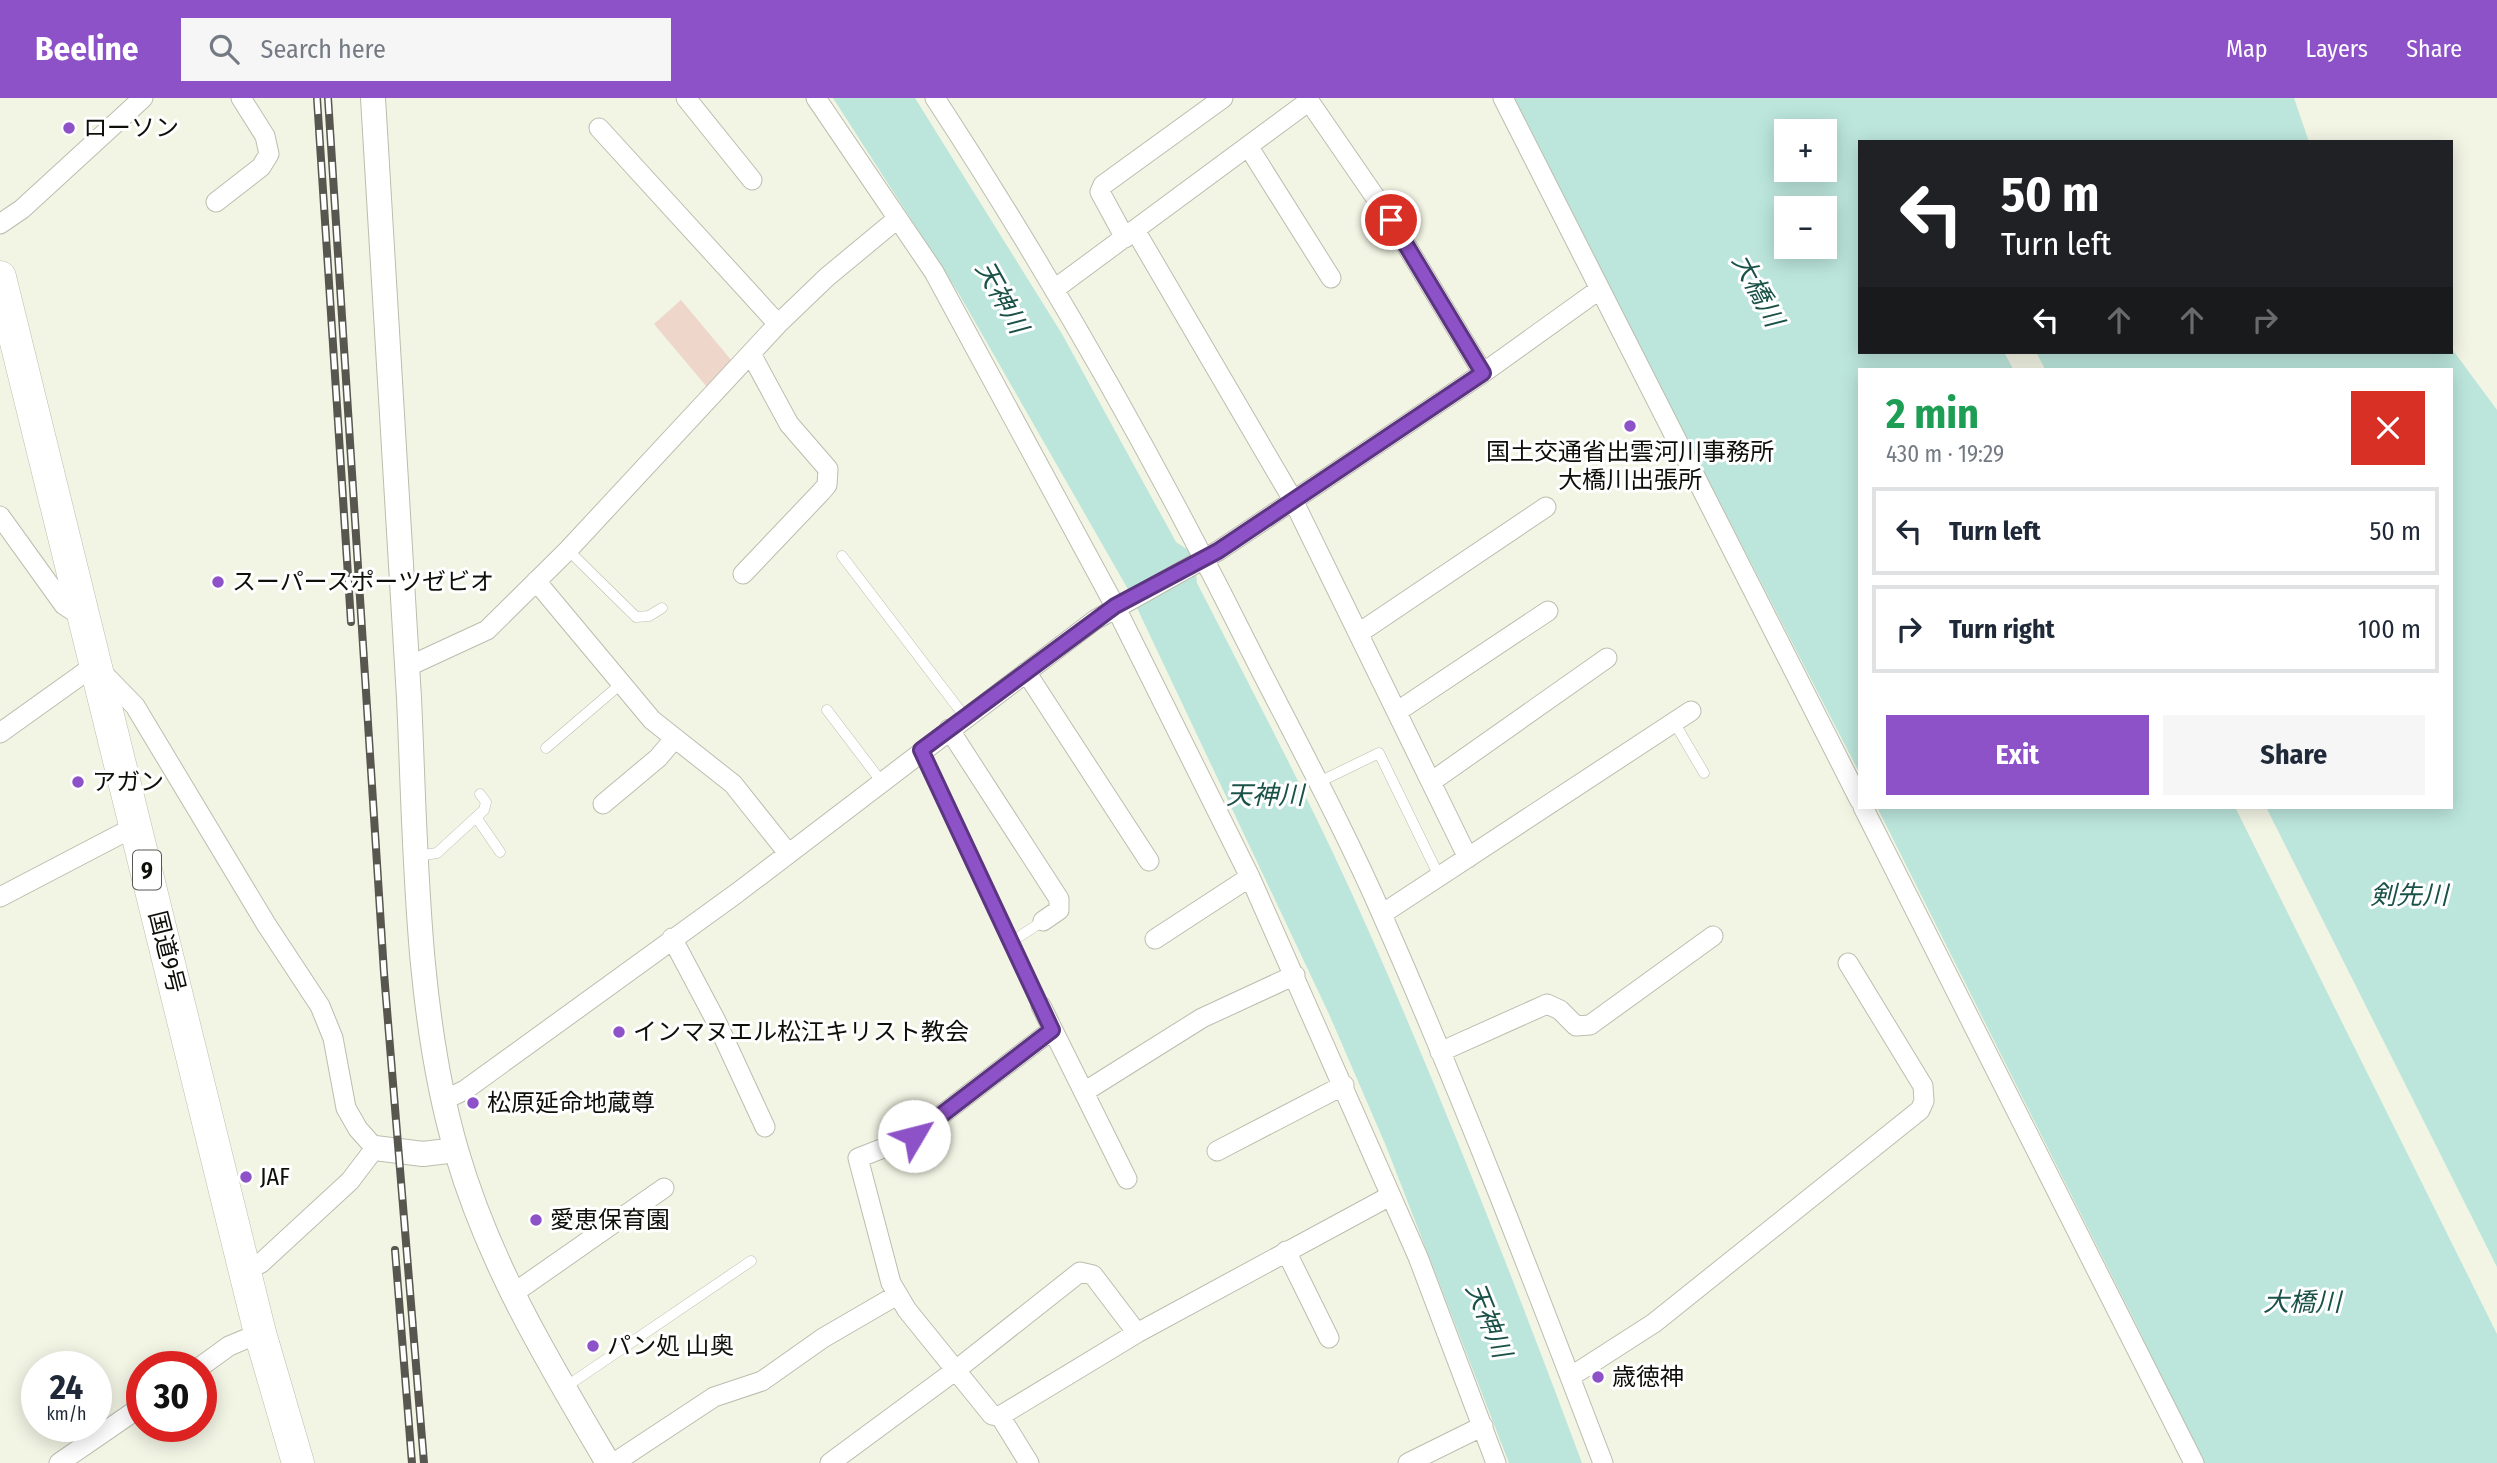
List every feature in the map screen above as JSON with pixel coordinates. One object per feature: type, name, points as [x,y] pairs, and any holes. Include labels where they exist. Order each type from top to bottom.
[{"type":"highway","name":"国道9号","points":[[0,276],[81,616],[136,826],[260,1333],[298,1463]]},
{"type":"street","points":[[0,225],[22,209],[143,98]]},
{"type":"street","points":[[216,202],[261,167],[269,154],[265,136],[241,98]]},
{"type":"street","points":[[373,98],[417,856],[430,1023],[444,1101],[475,1212],[511,1295],[608,1463]]},
{"type":"street","points":[[686,98],[752,180]]},
{"type":"street","points":[[816,98],[934,272],[1118,605],[1250,877],[1344,1085],[1418,1257],[1496,1463]]},
{"type":"street","points":[[936,98],[1056,288],[1319,782],[1382,914],[1440,1052],[1603,1463]]},
{"type":"street","points":[[1223,98],[1103,186],[1100,192],[1130,234],[1293,500],[1468,858]]},
{"type":"street","points":[[1503,98],[1858,797]]},
{"type":"street","points":[[1056,288],[1308,99],[1391,220],[1483,373]]},
{"type":"street","points":[[599,128],[778,324]]},
{"type":"street","points":[[1248,145],[1331,278]]},
{"type":"street","points":[[407,667],[487,630],[568,550],[778,324],[827,277],[897,219]]},
{"type":"street","points":[[444,1101],[465,1090],[788,853],[921,750],[1118,605],[1201,560],[1293,500],[1483,373],[1600,289]]},
{"type":"street","points":[[743,574],[821,492],[830,478],[828,469],[789,424],[751,354]]},
{"type":"street","points":[[1359,633],[1546,507]]},
{"type":"street","points":[[0,516],[64,605],[81,616]]},
{"type":"street","points":[[536,581],[652,720],[733,784],[788,853]]},
{"type":"street","points":[[1398,711],[1548,611]]},
{"type":"street","points":[[1431,782],[1607,658]]},
{"type":"street","points":[[0,733],[95,665],[135,706],[266,925],[320,1006],[333,1038],[346,1108],[358,1129],[374,1148],[422,1154],[456,1150]]},
{"type":"street","points":[[1026,672],[1149,861]]},
{"type":"street","points":[[1382,914],[1691,711]]},
{"type":"street","points":[[957,723],[1059,899],[1059,910],[1043,921]]},
{"type":"street","points":[[603,804],[658,758],[675,738]]},
{"type":"street","points":[[1864,809],[2194,1463]]},
{"type":"street","points":[[0,897],[136,826]]},
{"type":"street","points":[[1154,939],[1250,877]]},
{"type":"street","points":[[1440,1052],[1546,1003],[1559,1010],[1576,1026],[1590,1025],[1713,936]]},
{"type":"street","points":[[672,938],[716,1021],[765,1127]]},
{"type":"street","points":[[1570,1377],[1654,1323],[1920,1110],[1924,1101],[1923,1086],[1848,963]]},
{"type":"street","points":[[1084,1092],[1202,1018],[1295,975]]},
{"type":"street","points":[[1041,1006],[1127,1179]]},
{"type":"street","points":[[1052,1030],[914,1136],[858,1158],[891,1283],[897,1295],[992,1415],[1000,1416],[1137,1332],[1390,1196]]},
{"type":"street","points":[[1217,1151],[1344,1085]]},
{"type":"street","points":[[245,1272],[261,1263],[350,1181],[374,1148]]},
{"type":"street","points":[[511,1295],[664,1188]]},
{"type":"street","points":[[1286,1251],[1329,1338]]},
{"type":"street","points":[[830,1463],[1083,1271],[1093,1275],[1137,1332]]},
{"type":"street","points":[[614,1463],[714,1397],[761,1381],[823,1338],[897,1295]]},
{"type":"street","points":[[217,1355],[229,1346],[260,1333]]},
{"type":"street","points":[[1000,1416],[1029,1463]]},
{"type":"street","points":[[59,1463],[126,1417]]},
{"type":"street","points":[[1408,1463],[1483,1426]]},
{"type":"lane","points":[[568,550],[636,617],[649,616],[662,608]]},
{"type":"lane","points":[[842,556],[957,723]]},
{"type":"lane","points":[[546,748],[622,683]]},
{"type":"lane","points":[[827,710],[881,781]]},
{"type":"lane","points":[[1674,722],[1704,773]]},
{"type":"lane","points":[[921,750],[1041,1006]]},
{"type":"lane","points":[[1319,782],[1379,753],[1439,876]]},
{"type":"lane","points":[[417,856],[437,853],[476,817],[486,806],[480,794]]},
{"type":"lane","points":[[476,817],[500,852]]},
{"type":"lane","points":[[1011,942],[1043,921]]},
{"type":"lane","points":[[564,1388],[751,1261]]},
{"type":"shaded area","points":[[681,300],[732,361],[707,387],[654,324]]},
{"type":"water","name":"天神川","points":[[833,98],[915,98],[1062,334],[1176,542],[1194,554],[1197,583],[1311,807],[1402,1008],[1482,1202],[1582,1463],[1509,1463],[1386,1146],[1329,1014],[1129,591],[959,294]]},
{"type":"water","name":"大橋川","points":[[1511,98],[2294,98],[2308,140],[1858,140],[1858,354],[2005,354],[2012,368],[1858,368],[1858,770]]},
{"type":"water","name":"剣先川","points":[[2453,350],[2497,410],[2497,1267],[2267,809],[2453,809],[2453,368],[2044,368],[2037,354],[2453,354]]},
{"type":"water","name":"大橋川","points":[[1878,809],[2236,809],[2497,1334],[2497,1463],[2202,1463],[2137,1326]]},
{"type":"railway","points":[[317,98],[351,622]]},
{"type":"railway","points":[[328,98],[384,973],[424,1463]]},
{"type":"railway","points":[[395,1250],[412,1463]]},
{"type":"place","name":"ローソン","points":[[69,128]]},
{"type":"place","name":"国土交通省出雲河川事務所 大橋川出張所","points":[[1630,426]]},
{"type":"place","name":"スーパースポーツゼビオ","points":[[218,582]]},
{"type":"place","name":"アガン","points":[[78,782]]},
{"type":"place","name":"インマヌエル松江キリスト教会","points":[[619,1032]]},
{"type":"place","name":"松原延命地蔵尊","points":[[473,1103]]},
{"type":"place","name":"JAF","points":[[246,1177]]},
{"type":"place","name":"愛恵保育園","points":[[536,1220]]},
{"type":"place","name":"パン処 山奥","points":[[593,1346]]},
{"type":"place","name":"歳徳神","points":[[1598,1377]]},
{"type":"route","points":[[914,1136],[1052,1030],[921,750],[1094,620],[1218,551],[1483,373],[1391,220]]}]
